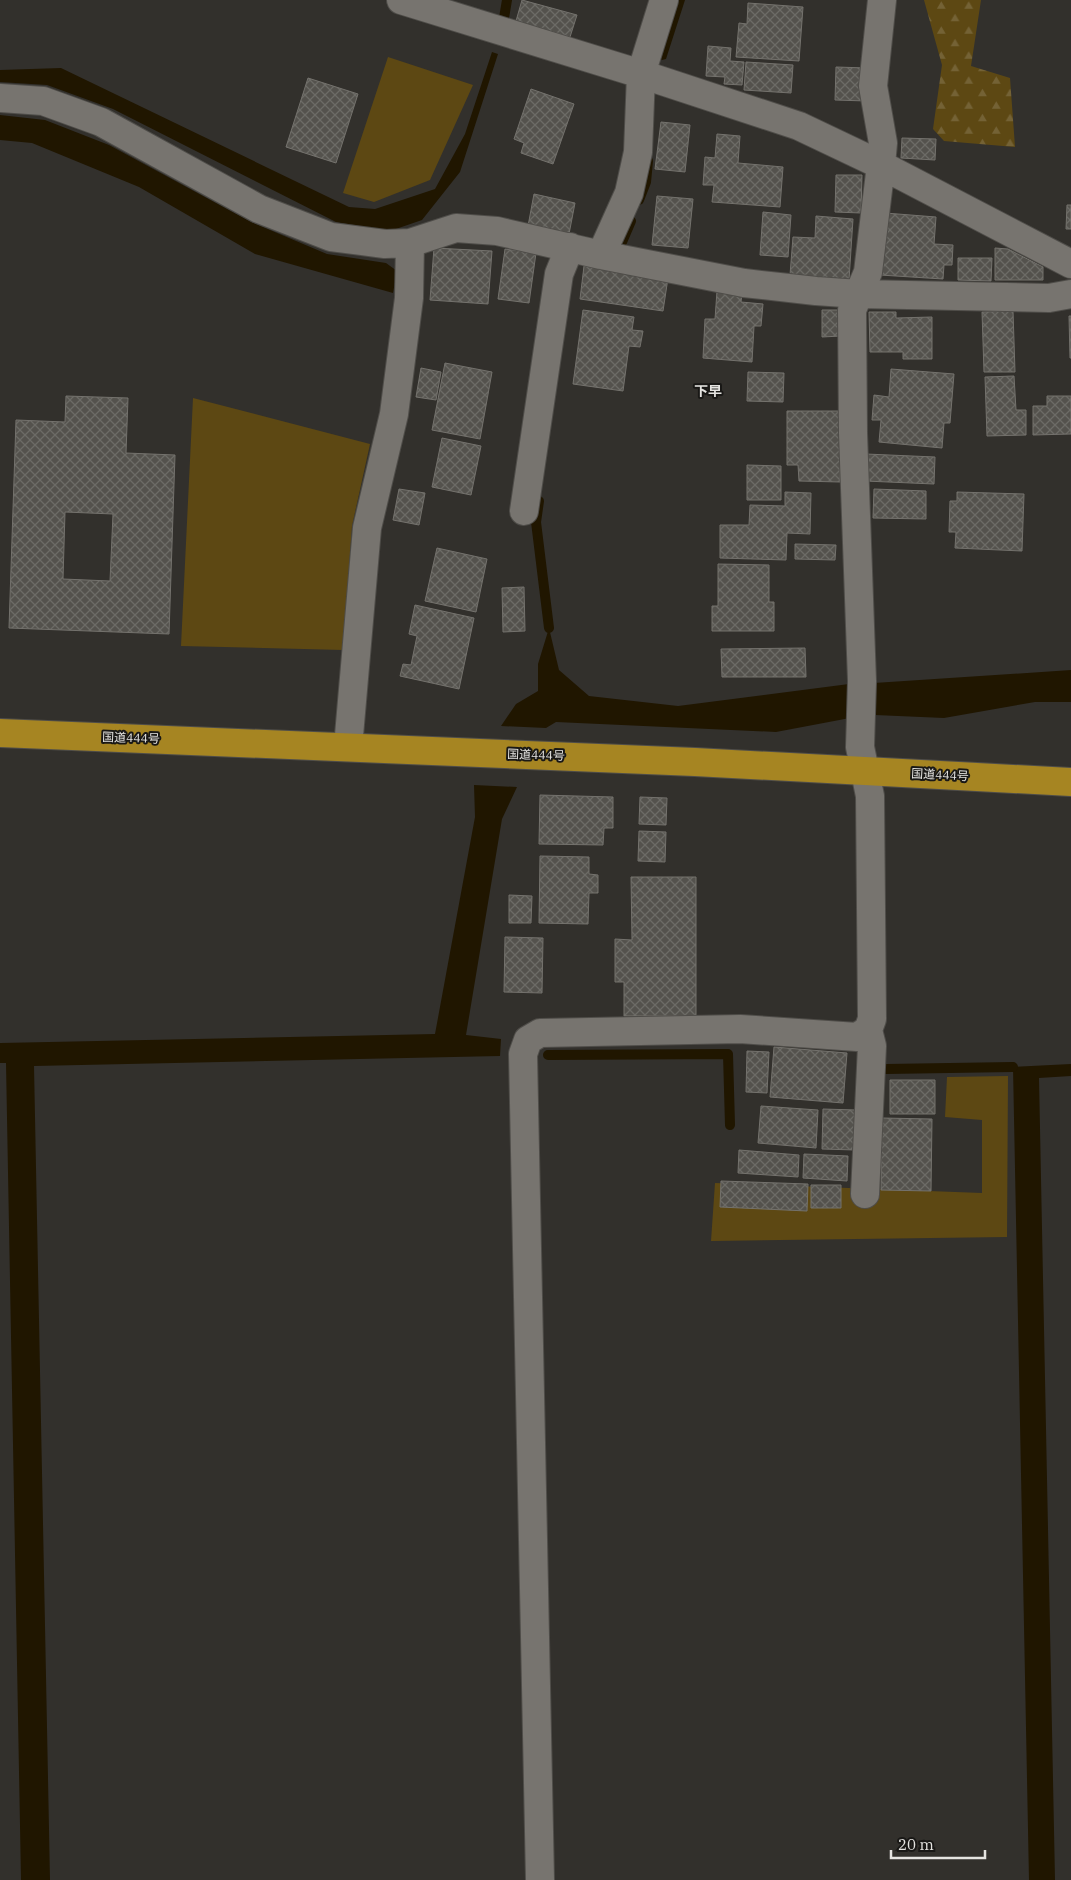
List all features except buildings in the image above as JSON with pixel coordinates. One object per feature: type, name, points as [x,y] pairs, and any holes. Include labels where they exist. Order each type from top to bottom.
[{"type":"highway","name":"国道444号","points":[[0,733],[865,771],[1071,782]]},
{"type":"street","points":[[401,0],[641,74],[799,126],[881,165],[1071,264]]},
{"type":"street","points":[[601,255],[630,193],[638,152],[641,74],[664,0]]},
{"type":"street","points":[[865,1194],[872,1046],[868,1030],[872,1019],[870,796],[860,747],[862,682],[853,433],[852,310],[868,272],[881,165],[883,143],[873,86],[882,0]]},
{"type":"street","points":[[0,98],[43,101],[101,122],[260,209],[332,237],[384,244],[410,243],[456,228],[497,230],[601,255],[744,283],[859,294],[1049,298],[1071,294]]},
{"type":"street","points":[[348,748],[367,528],[394,414],[409,298],[410,243]]},
{"type":"street","points":[[524,511],[559,274],[570,247]]},
{"type":"street","points":[[540,1880],[523,1054],[528,1040],[540,1033],[740,1029],[857,1037],[868,1030]]},
{"type":"green space","points":[[924,0],[981,0],[971,66],[1010,78],[1015,147],[944,141],[933,129],[942,65]]},
{"type":"green space","points":[[388,57],[473,85],[430,180],[374,202],[343,193]]},
{"type":"green space","points":[[193,398],[370,444],[352,526],[343,650],[181,646]]},
{"type":"green space","points":[[1008,1076],[1007,1237],[711,1241],[715,1183],[982,1193],[982,1120],[945,1117],[947,1077]]},
{"type":"shaded area","points":[[674,0],[685,0],[666,59],[662,60],[656,55]]},
{"type":"shaded area","points":[[492,52],[498,54],[460,172],[422,220],[390,231],[336,222],[113,109],[47,85],[0,82],[0,70],[61,68],[349,207],[375,209],[435,189],[465,134]]},
{"type":"shaded area","points":[[0,115],[45,120],[109,145],[251,222],[327,254],[386,263],[397,271],[393,293],[255,254],[139,187],[32,143],[0,140]]},
{"type":"shaded area","points":[[549,628],[559,670],[589,696],[678,706],[849,684],[850,718],[776,732],[556,722],[546,728],[501,726],[516,704],[538,691],[538,664]]},
{"type":"shaded area","points":[[1071,670],[1071,702],[1035,702],[944,718],[875,715],[874,683]]},
{"type":"shaded area","points":[[474,785],[517,787],[502,819],[466,1035],[501,1039],[500,1056],[34,1066],[50,1880],[21,1880],[6,1063],[0,1063],[0,1043],[435,1034],[475,817]]},
{"type":"shaded area","points":[[1071,1064],[1071,1076],[1039,1078],[1055,1880],[1029,1880],[1013,1067]]},
{"type":"waterway","points":[[504,18],[507,0]]},
{"type":"waterway","points":[[639,200],[646,182],[648,161]]},
{"type":"waterway","points":[[622,242],[631,221]]},
{"type":"waterway","points":[[539,501],[536,522],[549,628]]},
{"type":"waterway","points":[[548,1055],[728,1054],[730,1125]]},
{"type":"waterway","points":[[886,1069],[1013,1067]]},
{"type":"district","name":"下早","points":[[708,391]]}]
